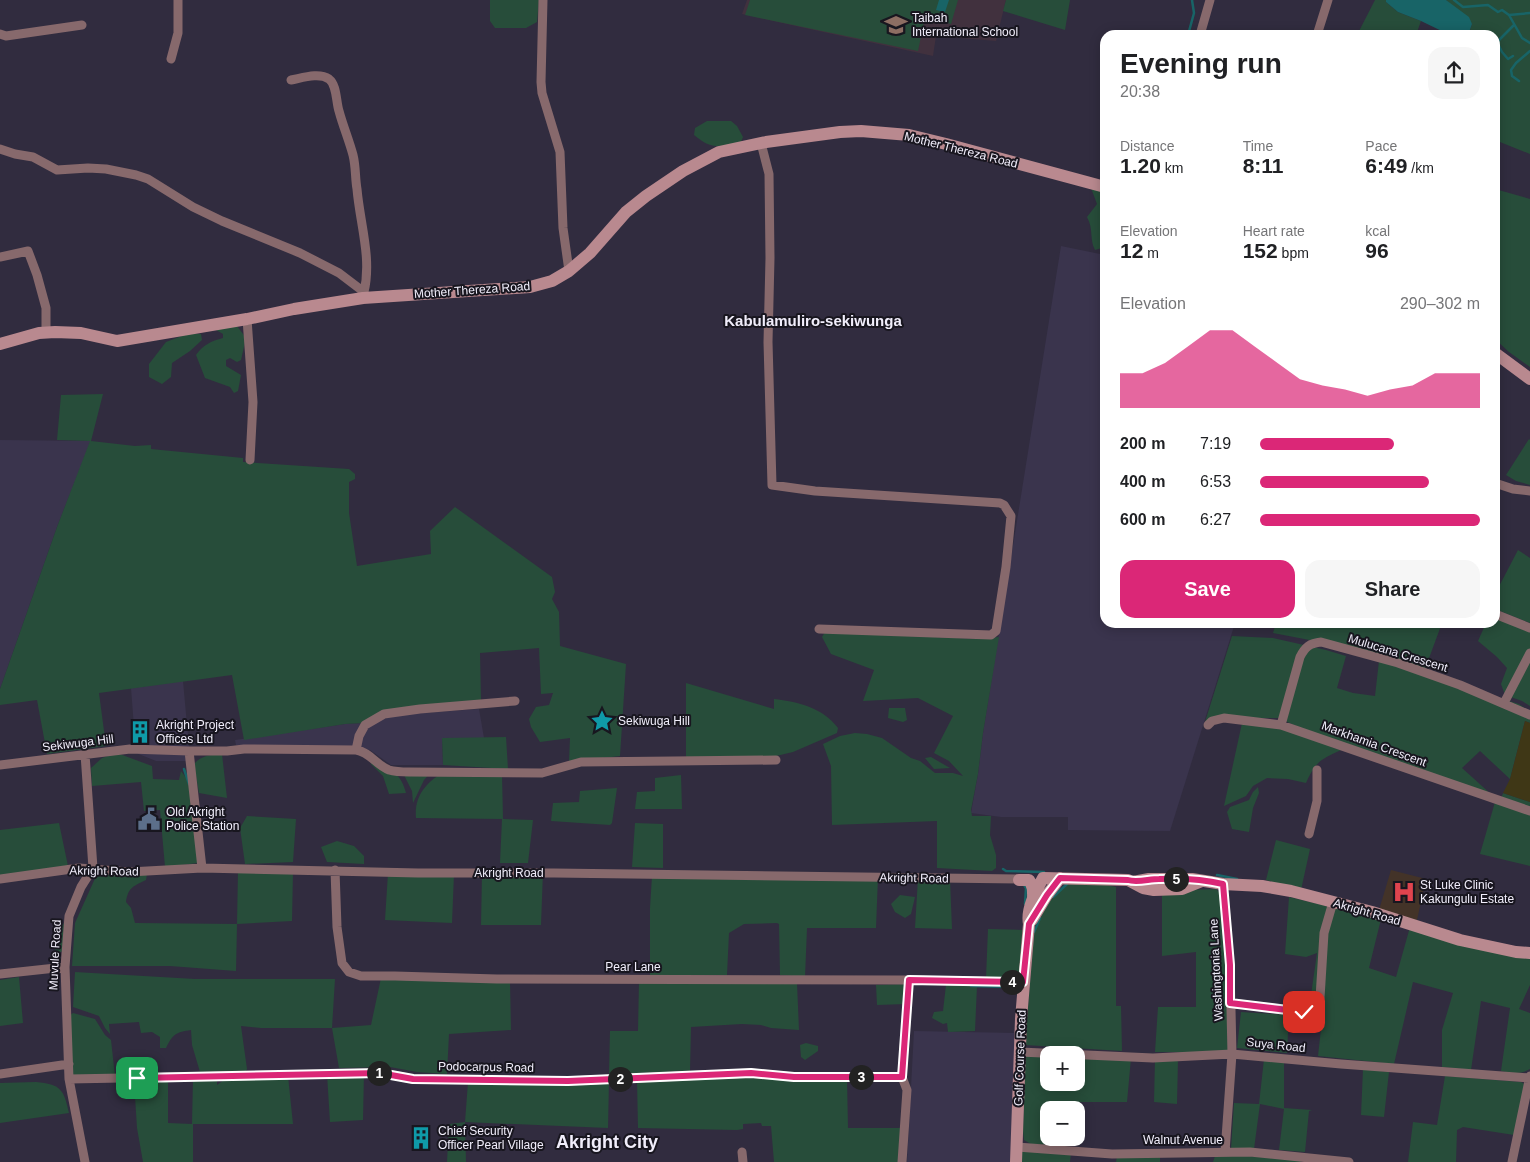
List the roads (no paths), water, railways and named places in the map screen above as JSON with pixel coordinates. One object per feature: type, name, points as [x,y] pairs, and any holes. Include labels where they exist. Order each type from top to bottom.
[{"type":"street","points":[[171,59],[178,33],[178,0]]},
{"type":"street","points":[[543,0],[542,93],[560,152],[563,228],[569,271]]},
{"type":"street","points":[[1201,30],[1210,0]]},
{"type":"street","points":[[1319,30],[1328,0]]},
{"type":"street","points":[[0,34],[6,36],[82,24]]},
{"type":"street","points":[[0,149],[14,154],[33,157],[53,169],[61,171],[88,168],[106,169],[148,179],[193,207],[300,253],[331,269],[364,295],[367,280],[367,259],[356,188],[356,171],[331,80],[322,76],[292,80]]},
{"type":"street","name":"Mother Thereza Road","points":[[0,344],[46,332],[80,333],[117,341],[247,320],[364,295],[530,287],[552,281],[569,271],[590,253],[626,212],[665,182],[719,152],[761,143],[840,132],[861,131],[909,135],[1100,186]]},
{"type":"street","points":[[761,143],[769,174],[768,342],[772,485],[815,492],[1000,503],[1004,505],[1011,516],[1006,567],[996,631],[991,635],[819,629]]},
{"type":"street","points":[[0,257],[28,250],[46,308],[46,332]]},
{"type":"street","points":[[247,320],[253,402],[250,460]]},
{"type":"street","points":[[1500,357],[1530,379]]},
{"type":"street","points":[[1500,485],[1513,489],[1530,491]]},
{"type":"street","points":[[1500,616],[1530,628]]},
{"type":"street","name":"Mulucana Crescent","points":[[1281,725],[1300,656],[1305,648],[1314,643],[1321,642],[1398,663],[1460,685],[1530,715]]},
{"type":"street","points":[[1504,703],[1530,652]]},
{"type":"street","points":[[515,701],[384,714],[365,725],[359,736],[356,750],[366,752],[389,770],[409,772],[455,771],[542,774],[581,762],[776,760]]},
{"type":"street","name":"Markhamia Crescent","points":[[1208,725],[1212,721],[1224,718],[1281,725],[1530,812]]},
{"type":"street","name":"Sekiwuga Hill","points":[[0,765],[135,749],[189,751],[227,751],[244,748],[356,750]]},
{"type":"street","points":[[189,751],[202,868]]},
{"type":"street","points":[[85,754],[93,868]]},
{"type":"street","points":[[1309,834],[1317,801],[1317,770]]},
{"type":"street","name":"Akright Road","points":[[0,879],[79,868],[129,872],[202,868],[1019,880],[1060,878],[1128,880],[1133,882],[1160,879],[1192,879],[1223,884],[1262,886],[1290,891],[1460,940],[1516,952],[1530,953]]},
{"type":"street","name":"Muvule Road","points":[[85,1162],[69,1079],[65,967],[69,916],[81,887],[93,868]]},
{"type":"street","name":"Pear Lane","points":[[335,870],[336,927],[342,964],[349,972],[361,976],[497,980],[909,980],[1023,982]]},
{"type":"street","name":"Golf Course Road","points":[[1016,1162],[1023,982],[1028,918],[1033,900],[1043,878]]},
{"type":"street","name":"Golf Course Road","points":[[1029,924],[1060,878]]},
{"type":"street","points":[[1019,880],[1029,880],[1033,888],[1033,900]]},
{"type":"street","name":"Washingtonia Lane","points":[[1223,884],[1230,965],[1232,1054],[1225,1152]]},
{"type":"street","points":[[1230,1003],[1259,1008],[1310,1012],[1317,1009],[1320,998],[1324,933],[1333,902]]},
{"type":"street","points":[[0,974],[65,967]]},
{"type":"street","points":[[902,1162],[907,1090],[902,1077],[909,980]]},
{"type":"street","name":"Suya Road","points":[[1020,1052],[1153,1058],[1232,1054],[1341,1064],[1529,1077]]},
{"type":"street","points":[[0,1074],[69,1064]]},
{"type":"street","name":"Podocarpus Road","points":[[69,1079],[380,1073],[413,1079],[568,1081],[751,1073],[794,1077],[902,1077]]},
{"type":"street","points":[[1512,1162],[1529,1077]]},
{"type":"street","name":"Walnut Avenue","points":[[1017,1146],[1112,1158],[1210,1157],[1225,1152],[1250,1152],[1303,1159],[1349,1162]]},
{"type":"street","points":[[742,1152],[743,1162]]},
{"type":"waterway","points":[[1189,30],[1194,13],[1192,0]]},
{"type":"waterway","points":[[1454,0],[1463,7],[1488,5],[1498,12],[1502,10],[1509,15],[1522,38],[1530,43]]},
{"type":"waterway","points":[[1509,15],[1530,13]]},
{"type":"waterway","points":[[1500,39],[1514,25]]},
{"type":"waterway","points":[[1500,48],[1508,59],[1513,56]]},
{"type":"waterway","points":[[1519,81],[1512,76],[1511,70],[1530,51]]},
{"type":"waterway","points":[[184,769],[189,784]]},
{"type":"waterway","points":[[1003,869],[1006,871],[1044,872]]},
{"type":"waterway","points":[[1217,875],[1237,879]]},
{"type":"waterway","points":[[1053,897],[1067,884]]},
{"type":"waterway","points":[[1024,885],[1026,888],[1025,904]]},
{"type":"waterway","points":[[1034,932],[1040,918]]},
{"type":"waterway","points":[[971,986],[1011,987],[1017,993]]},
{"type":"place","name":"Taibah International School","points":[[896,25]]},
{"type":"place","name":"Sekiwuga Hill","points":[[602,721]]},
{"type":"place","name":"Akright Project Offices Ltd","points":[[140,732]]},
{"type":"place","name":"Old Akright Police Station","points":[[149,819]]},
{"type":"place","name":"St Luke Clinic Kakungulu Estate","points":[[1404,892]]},
{"type":"place","name":"Chief Security Officer Pearl Village","points":[[421,1138]]},
{"type":"district","name":"Kabulamuliro-sekiwunga","points":[[813,321]]},
{"type":"district","name":"Akright City","points":[[607,1142]]}]
